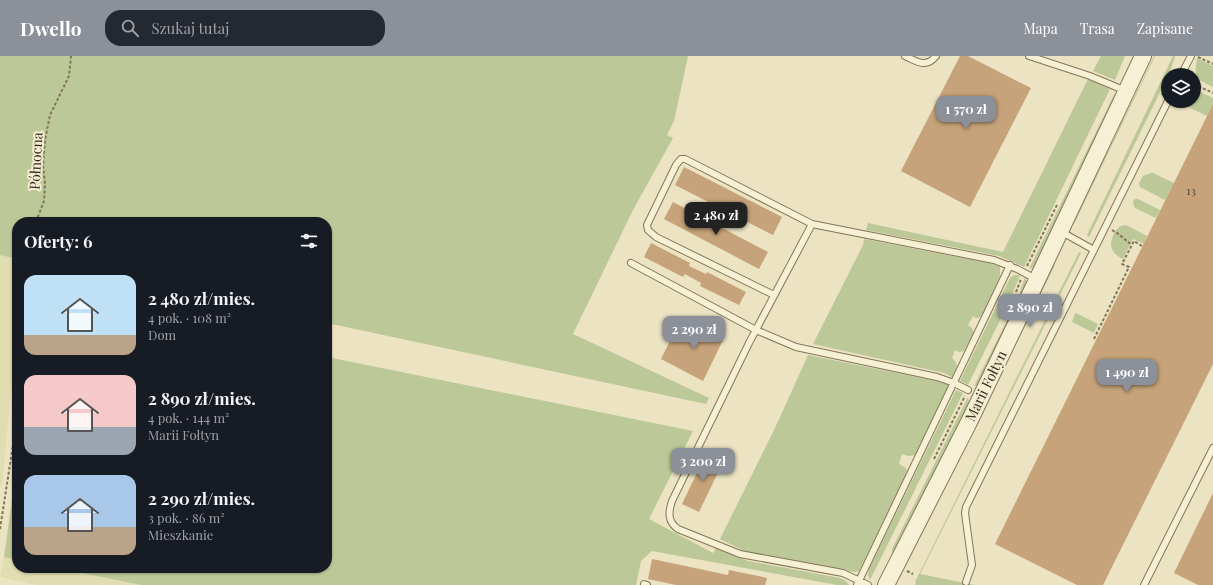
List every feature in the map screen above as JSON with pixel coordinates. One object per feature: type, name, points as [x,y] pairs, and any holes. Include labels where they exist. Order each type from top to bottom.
[{"type":"street","name":"Marii Fołtyn","points":[[886,585],[969,422],[1030,276],[1060,231],[1143,56]]},
{"type":"lane","points":[[905,56],[922,64],[933,60],[936,56]]},
{"type":"lane","points":[[1029,56],[1090,76],[1126,91]]},
{"type":"lane","points":[[1185,68],[1191,56]]},
{"type":"lane","points":[[966,582],[972,565],[965,509],[1165,108]]},
{"type":"lane","points":[[774,295],[656,237],[648,230],[647,225],[676,165],[681,159],[685,159],[812,224],[994,260],[1010,265],[1030,276]]},
{"type":"lane","points":[[812,224],[756,330],[672,501],[669,514],[670,521],[678,529],[740,554],[842,573],[858,583],[868,585]]},
{"type":"lane","points":[[1060,231],[1094,250]]},
{"type":"lane","points":[[631,263],[756,330],[796,347],[937,377],[968,390]]},
{"type":"lane","points":[[858,583],[1010,265]]},
{"type":"lane","points":[[1144,585],[1213,448]]},
{"type":"path","name":"Północna","points":[[38,217],[44,201],[45,183],[43,166],[45,140],[50,115],[68,76],[71,56]]},
{"type":"path","points":[[1197,56],[1213,64]]},
{"type":"path","points":[[1201,87],[1213,93]]},
{"type":"path","points":[[1015,294],[1030,276],[1059,201]]},
{"type":"path","points":[[1094,339],[1129,267],[1122,264],[1134,241],[1142,246]]},
{"type":"path","points":[[933,461],[968,390]]},
{"type":"path","points":[[0,529],[12,451]]},
{"type":"shaded area","points":[[0,255],[12,258],[12,381],[2,486],[0,485]]},
{"type":"shaded area","points":[[4,557],[12,559],[12,573],[82,573],[141,585],[36,585],[0,577]]},
{"type":"green space","points":[[0,56],[688,56],[674,121],[667,135],[673,138],[633,210],[573,334],[709,398],[706,404],[332,324],[332,217],[12,217],[12,258],[0,255]]},
{"type":"green space","points":[[1101,56],[1125,56],[1115,80],[1093,71]]},
{"type":"green space","points":[[1154,56],[1155,56],[1073,224]]},
{"type":"green space","points":[[1173,56],[1175,56],[1171,68],[1167,68]]},
{"type":"green space","points":[[1197,58],[1213,66],[1213,87],[1201,81],[1201,68],[1196,68]]},
{"type":"green space","points":[[1088,79],[1110,89],[1024,267],[999,256],[866,230],[868,223],[1003,252]]},
{"type":"green space","points":[[1161,81],[1161,90],[1089,237],[1087,235]]},
{"type":"green space","points":[[1201,92],[1213,98],[1213,104],[1207,116],[1190,108],[1201,108]]},
{"type":"green space","points":[[1115,93],[1115,96],[1036,266],[1029,269]]},
{"type":"green space","points":[[1151,173],[1174,183],[1165,200],[1140,187],[1139,183],[1143,176]]},
{"type":"green space","points":[[1138,199],[1160,210],[1156,218],[1135,208],[1133,201]]},
{"type":"green space","points":[[1124,225],[1147,236],[1144,244],[1133,239],[1123,259],[1112,250],[1111,244],[1116,230]]},
{"type":"green space","points":[[864,239],[989,263],[1000,267],[1000,276],[981,317],[976,318],[973,316],[968,325],[972,328],[974,333],[964,351],[959,352],[955,350],[952,358],[957,365],[952,377],[944,373],[813,344],[863,245]]},
{"type":"green space","points":[[1079,252],[1081,253],[920,574],[975,585],[915,585],[915,582]]},
{"type":"green space","points":[[1053,265],[1055,265],[981,413]]},
{"type":"green space","points":[[1020,275],[1009,302],[968,385],[960,381],[1009,280],[1012,276]]},
{"type":"green space","points":[[1025,277],[1027,285],[978,385],[974,386],[1016,303]]},
{"type":"green space","points":[[1076,313],[1098,324],[1094,333],[1072,322]]},
{"type":"green space","points":[[808,355],[941,382],[949,386],[916,455],[909,456],[902,454],[899,464],[906,468],[907,473],[859,571],[854,572],[744,551],[720,539],[775,428]]},
{"type":"green space","points":[[332,358],[693,431],[649,519],[713,553],[716,548],[748,561],[840,578],[846,581],[849,585],[837,585],[652,551],[641,561],[636,585],[141,585],[82,573],[332,573]]},
{"type":"green space","points":[[956,390],[963,393],[870,580],[868,575],[869,569]]},
{"type":"green space","points":[[968,397],[969,404],[895,554],[892,553],[892,549]]},
{"type":"green space","points":[[12,499],[12,559],[4,557]]},
{"type":"building","points":[[960,56],[968,56],[1031,88],[970,207],[901,171]]},
{"type":"building","points":[[1213,104],[1213,364],[1103,585],[1077,585],[995,544]]},
{"type":"building","points":[[684,167],[782,217],[773,235],[675,185]]},
{"type":"building","points":[[673,202],[768,252],[759,269],[664,219]]},
{"type":"building","points":[[651,243],[690,263],[689,266],[706,274],[707,272],[746,292],[739,305],[700,286],[701,283],[685,274],[683,277],[644,257]]},
{"type":"building","points":[[694,321],[725,336],[703,381],[661,359],[677,327],[688,333]]},
{"type":"building","points":[[707,452],[724,460],[699,512],[682,504]]},
{"type":"building","points":[[1213,493],[1213,585],[1198,585],[1174,573]]},
{"type":"building","points":[[652,559],[728,575],[729,570],[767,578],[765,585],[676,585],[648,579]]}]
